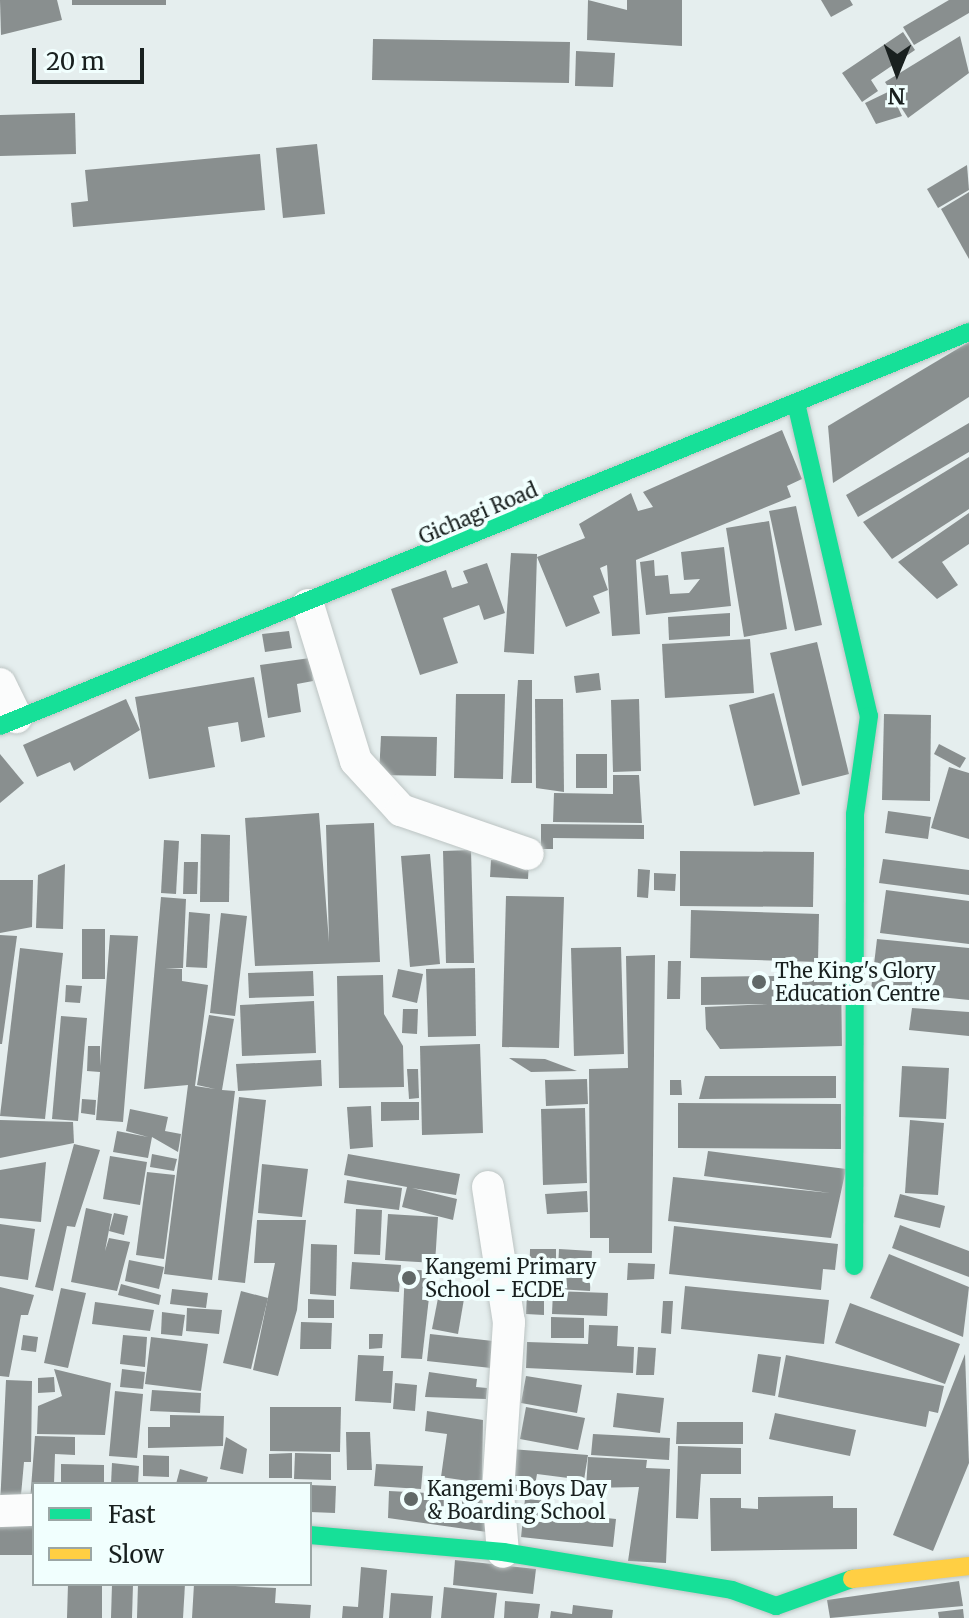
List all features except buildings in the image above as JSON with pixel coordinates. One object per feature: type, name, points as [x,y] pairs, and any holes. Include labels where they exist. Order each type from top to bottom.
[{"type":"street","name":"Gichagi Road","points":[[8,721],[308,605],[969,332]]},
{"type":"street","points":[[796,403],[869,716],[855,814],[854,1266]]},
{"type":"street","points":[[308,605],[356,761],[401,810],[528,854]]},
{"type":"street","points":[[0,684],[8,721]]},
{"type":"street","points":[[488,1187],[509,1322],[498,1493],[503,1552]]},
{"type":"street","points":[[0,1511],[32,1510]]},
{"type":"street","points":[[312,1535],[503,1552],[732,1590],[778,1612],[833,1581],[969,1566]]},
{"type":"traffic: fast","points":[[0,726],[969,332]]},
{"type":"traffic: fast","points":[[796,403],[869,716],[855,814],[854,1266]]},
{"type":"traffic: fast","points":[[312,1535],[503,1552],[732,1590],[776,1606],[852,1579]]},
{"type":"traffic: slow","points":[[852,1579],[969,1566]]},
{"type":"place","name":"The King's Glory Education Centre","points":[[759,982]]},
{"type":"place","name":"Kangemi Primary School - ECDE","points":[[409,1278]]},
{"type":"place","name":"Kangemi Boys Day & Boarding School","points":[[411,1499]]}]
